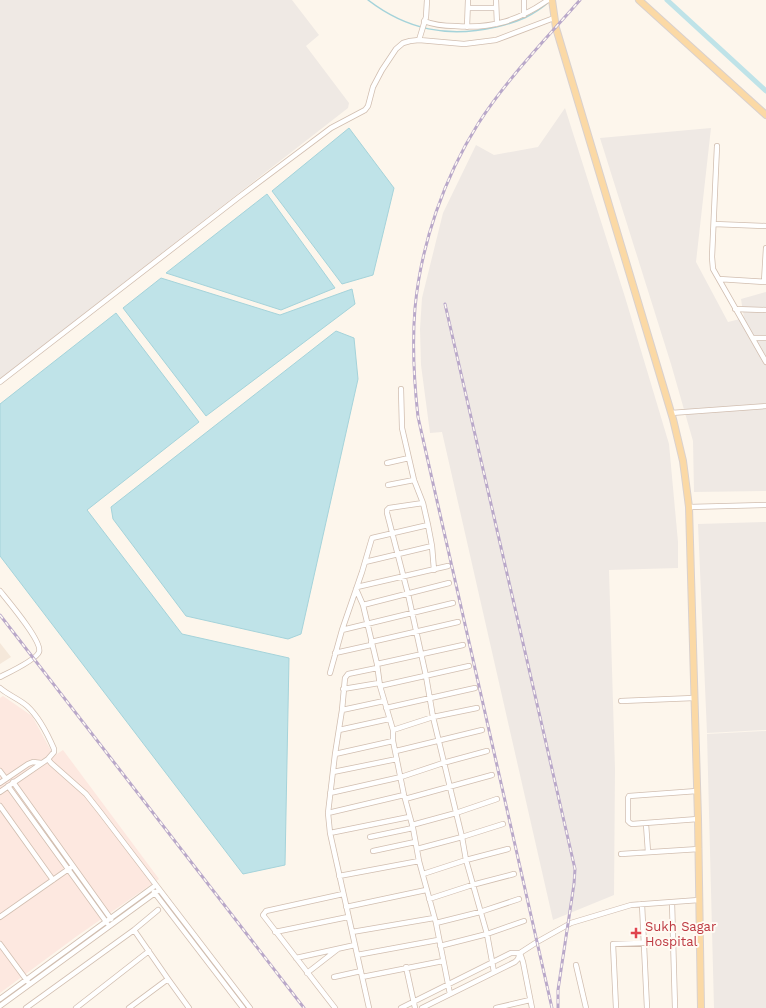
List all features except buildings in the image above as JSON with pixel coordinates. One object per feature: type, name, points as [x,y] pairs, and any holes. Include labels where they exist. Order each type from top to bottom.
[{"type":"main road","points":[[639,0],[766,115]]},
{"type":"main road","points":[[552,3],[556,28],[671,413],[682,461],[689,507],[699,849],[701,1008]]},
{"type":"street","points":[[419,40],[424,23],[427,0]]},
{"type":"street","points":[[467,27],[468,0]]},
{"type":"street","points":[[496,0],[497,24]]},
{"type":"street","points":[[524,0],[524,15]]},
{"type":"street","points":[[424,23],[467,27],[497,24],[524,15],[548,0]]},
{"type":"street","points":[[468,8],[496,8]]},
{"type":"street","points":[[0,382],[331,128],[364,110],[368,106],[377,78],[396,49],[406,42],[419,40],[464,44],[487,42],[554,18]]},
{"type":"street","points":[[717,146],[713,266],[735,309],[766,362]]},
{"type":"street","points":[[714,224],[766,226]]},
{"type":"street","points":[[719,279],[765,282],[766,248]]},
{"type":"street","points":[[735,309],[766,310]]},
{"type":"street","points":[[753,338],[766,338]]},
{"type":"street","points":[[401,389],[401,423],[408,458],[423,504],[428,525],[434,570]]},
{"type":"street","points":[[671,413],[766,406]]},
{"type":"street","points":[[387,463],[408,458]]},
{"type":"street","points":[[388,485],[414,480]]},
{"type":"street","points":[[423,504],[388,509],[387,513],[404,576],[443,763],[462,837],[472,885],[487,934],[494,972]]},
{"type":"street","points":[[689,507],[766,505]]},
{"type":"street","points":[[330,673],[342,630],[372,538],[428,525]]},
{"type":"street","points":[[365,562],[432,546]]},
{"type":"street","points":[[356,588],[448,566]]},
{"type":"street","points":[[363,605],[449,583]]},
{"type":"street","points":[[356,588],[363,605],[366,624],[377,666],[379,684],[393,730],[393,741],[409,817],[426,890],[435,921],[450,994]]},
{"type":"street","points":[[0,591],[33,635],[40,648],[36,656],[23,665],[0,677]]},
{"type":"street","points":[[342,630],[453,604]]},
{"type":"street","points":[[335,653],[458,622]]},
{"type":"street","points":[[369,1008],[339,876],[330,833],[328,813],[334,754],[342,710],[345,678],[347,675],[377,666],[463,644]]},
{"type":"street","points":[[343,689],[426,676],[469,666]]},
{"type":"street","points":[[0,688],[26,706],[33,713],[54,749],[54,752],[48,758],[0,792]]},
{"type":"street","points":[[386,708],[475,688]]},
{"type":"street","points":[[621,701],[694,698]]},
{"type":"street","points":[[342,710],[384,701]]},
{"type":"street","points":[[393,730],[433,718],[477,708]]},
{"type":"street","points":[[339,730],[389,719]]},
{"type":"street","points":[[396,751],[482,730]]},
{"type":"street","points":[[334,754],[393,741]]},
{"type":"street","points":[[330,793],[401,777],[443,763],[487,751]]},
{"type":"street","points":[[48,758],[54,767],[86,794],[250,1008]]},
{"type":"street","points":[[333,772],[397,759]]},
{"type":"street","points":[[0,783],[28,764],[33,762],[41,763]]},
{"type":"street","points":[[0,771],[6,779]]},
{"type":"street","points":[[328,813],[405,797],[492,775]]},
{"type":"street","points":[[13,782],[110,918],[110,924]]},
{"type":"street","points":[[8,786],[110,924]]},
{"type":"street","points":[[697,791],[629,796],[628,798],[629,822],[632,824],[698,819]]},
{"type":"street","points":[[370,838],[456,813],[497,799]]},
{"type":"street","points":[[0,806],[2,813],[53,880]]},
{"type":"street","points":[[330,833],[409,817]]},
{"type":"street","points":[[417,849],[503,824]]},
{"type":"street","points":[[646,824],[648,852]]},
{"type":"street","points":[[373,851],[415,842]]},
{"type":"street","points":[[423,874],[466,860],[508,849]]},
{"type":"street","points":[[621,854],[699,849]]},
{"type":"street","points":[[339,876],[419,861]]},
{"type":"street","points":[[0,917],[73,866]]},
{"type":"street","points":[[429,898],[514,874]]},
{"type":"street","points":[[110,918],[151,889],[158,888]]},
{"type":"street","points":[[0,999],[155,893],[158,888]]},
{"type":"street","points":[[151,889],[242,1008]]},
{"type":"street","points":[[346,907],[426,890]]},
{"type":"street","points":[[335,1008],[275,932],[264,917],[263,912],[343,894]]},
{"type":"street","points":[[352,932],[435,921],[480,912],[520,899]]},
{"type":"street","points":[[401,1008],[511,953],[520,953],[571,923],[631,905],[699,900]]},
{"type":"street","points":[[672,902],[675,1008]]},
{"type":"street","points":[[642,904],[646,1008]]},
{"type":"street","points":[[29,1007],[134,930],[158,910]]},
{"type":"street","points":[[275,932],[348,917]]},
{"type":"street","points":[[440,946],[487,934],[524,921]]},
{"type":"street","points":[[0,1006],[110,924]]},
{"type":"street","points":[[134,930],[189,1008]]},
{"type":"street","points":[[357,955],[438,940]]},
{"type":"street","points":[[616,1008],[613,944],[699,941]]},
{"type":"street","points":[[0,944],[30,984]]},
{"type":"street","points":[[296,958],[355,945]]},
{"type":"street","points":[[307,973],[340,948]]},
{"type":"street","points":[[76,1008],[149,952]]},
{"type":"street","points":[[422,1008],[517,960],[520,953]]},
{"type":"street","points":[[520,953],[532,1008]]},
{"type":"street","points":[[362,977],[442,961]]},
{"type":"street","points":[[576,965],[586,1008]]},
{"type":"street","points":[[406,967],[415,1008]]},
{"type":"street","points":[[334,977],[361,971]]},
{"type":"street","points":[[129,1008],[168,980]]},
{"type":"street","points":[[496,1008],[530,1000]]},
{"type":"shaded area","points":[[0,0],[292,0],[319,35],[306,46],[349,103],[348,108],[0,379]]},
{"type":"shaded area","points":[[565,108],[625,297],[669,444],[678,542],[678,568],[609,570],[615,769],[614,895],[553,920],[442,432],[430,433],[421,365],[420,329],[422,298],[443,213],[476,145],[494,155],[538,147]]},
{"type":"shaded area","points":[[711,128],[696,262],[728,322],[744,318],[741,299],[766,292],[766,491],[694,492],[693,441],[671,364],[600,138]]},
{"type":"shaded area","points":[[766,522],[766,730],[707,733],[698,524]]},
{"type":"shaded area","points":[[0,643],[11,657],[0,664]]},
{"type":"shaded area","points":[[3,696],[32,716],[54,756],[63,750],[159,879],[77,936],[0,993],[0,698]]},
{"type":"shaded area","points":[[766,731],[766,1008],[714,1008],[707,734]]},
{"type":"water","points":[[349,128],[394,188],[373,275],[342,284],[272,191]]},
{"type":"water","points":[[267,194],[335,288],[281,310],[166,273]]},
{"type":"water","points":[[161,278],[280,315],[352,289],[355,304],[206,416],[123,308]]},
{"type":"water","points":[[116,313],[199,422],[87,510],[182,634],[289,658],[285,865],[243,874],[0,556],[0,404]]},
{"type":"water","points":[[336,331],[354,338],[358,379],[301,634],[288,639],[186,616],[113,519],[111,507]]},
{"type":"waterway","points":[[368,0],[383,10],[413,25],[429,29],[461,32],[496,27],[511,23],[525,18],[550,1]]},
{"type":"waterway","points":[[667,0],[766,91]]},
{"type":"railway","points":[[552,1008],[418,417],[414,335],[415,308],[423,260],[436,212],[455,167],[478,124],[489,108],[527,60],[580,0]]},
{"type":"railway","points":[[445,304],[575,869],[558,990],[558,1008]]},
{"type":"railway","points":[[0,615],[304,1008]]},
{"type":"place","name":"Sukh Sagar Hospital","points":[[636,933]]}]
